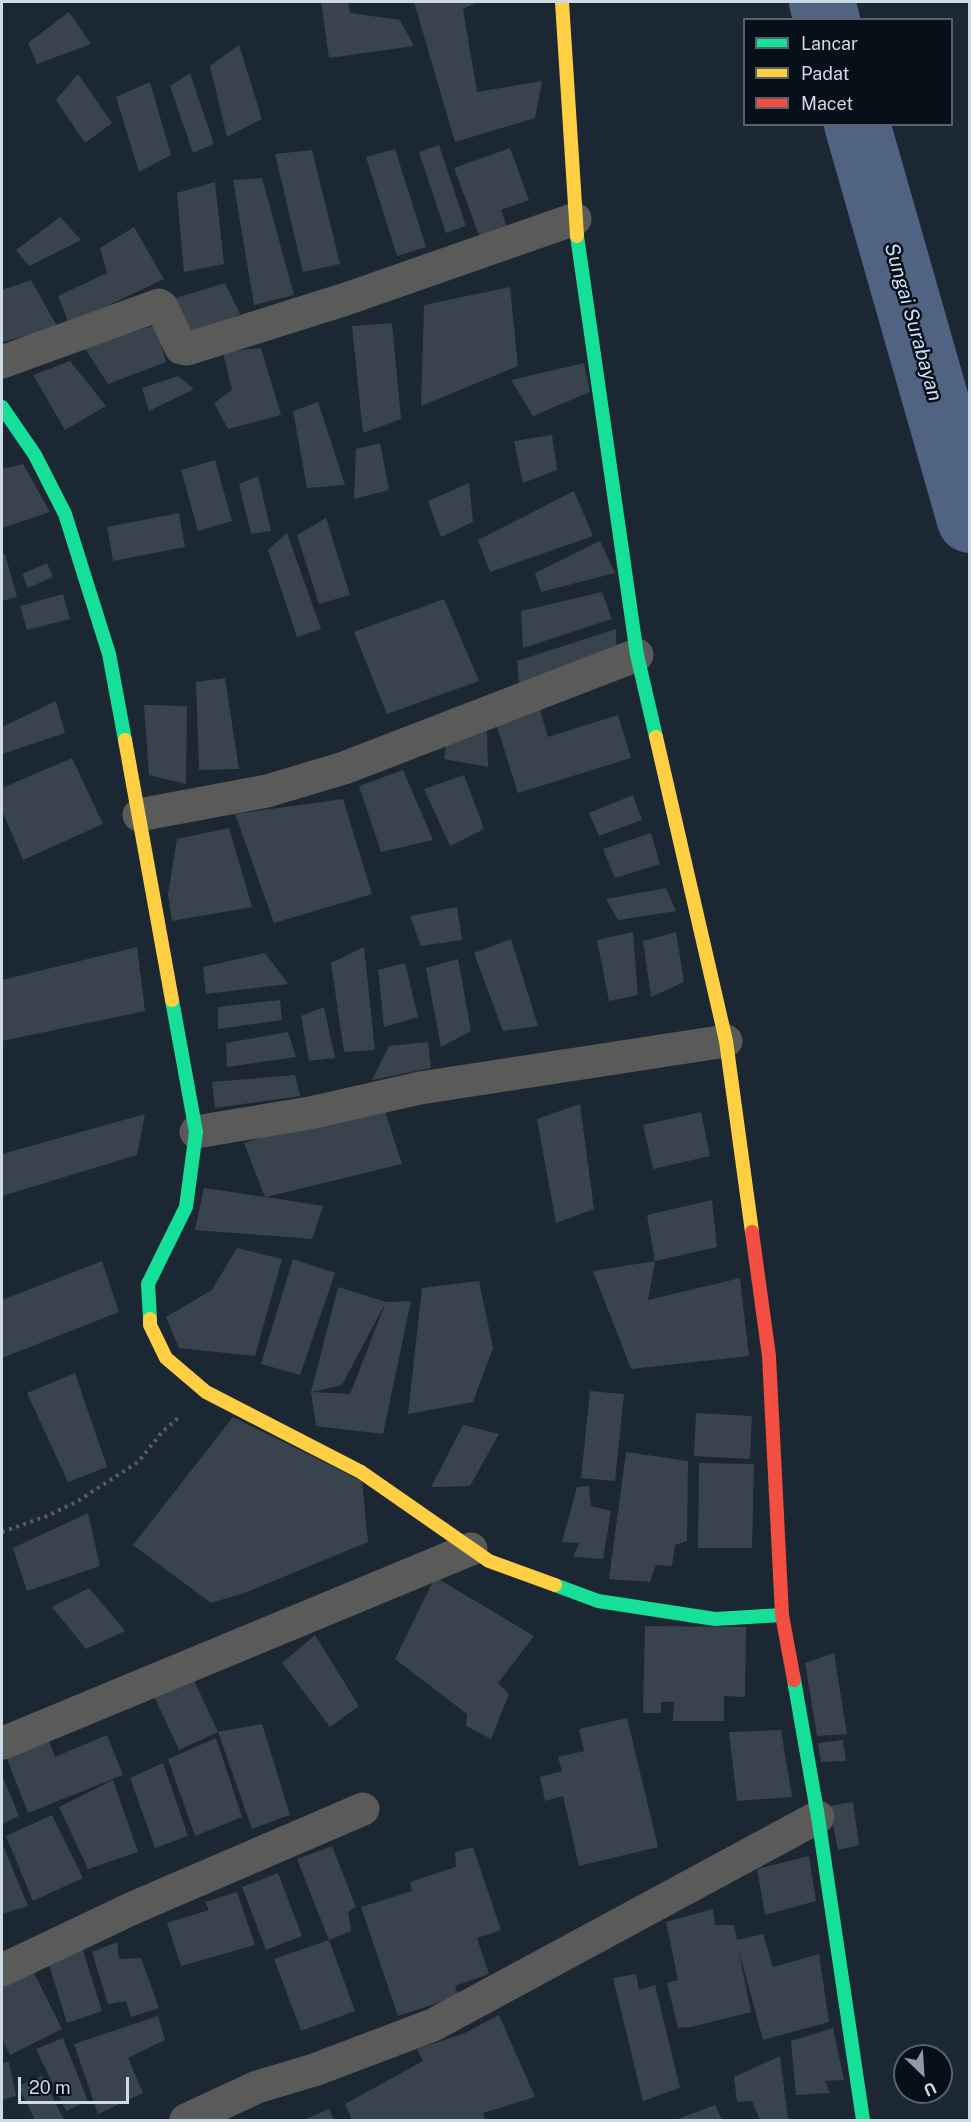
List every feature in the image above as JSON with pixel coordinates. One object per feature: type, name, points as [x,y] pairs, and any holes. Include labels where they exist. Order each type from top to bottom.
[{"type":"street","points":[[562,2],[575,219],[637,655],[726,1041],[769,1356],[782,1615],[818,1817],[863,2121]]},
{"type":"street","points":[[2,362],[159,305],[181,348],[187,349],[346,299],[575,219]]},
{"type":"street","points":[[2,407],[35,455],[65,514],[110,654],[196,1132],[186,1207],[148,1284],[150,1325],[166,1358],[206,1392],[361,1472],[489,1561],[598,1600],[715,1618],[782,1615]]},
{"type":"street","points":[[139,815],[267,791],[344,768],[637,655]]},
{"type":"street","points":[[196,1132],[310,1113],[420,1088],[726,1041]]},
{"type":"street","points":[[3,1743],[471,1549]]},
{"type":"street","points":[[2,1970],[133,1908],[363,1809]]},
{"type":"street","points":[[186,2121],[257,2087],[314,2070],[433,2025],[818,1817]]},
{"type":"path","points":[[2,1532],[47,1516],[78,1501],[138,1462],[162,1432],[206,1392]]},
{"type":"building","points":[[321,2],[348,2],[350,13],[400,20],[414,46],[329,58]]},
{"type":"building","points":[[414,2],[477,2],[463,9],[477,92],[542,81],[535,118],[455,142]]},
{"type":"building","points":[[69,12],[91,44],[37,64],[28,43]]},
{"type":"building","points":[[239,45],[262,119],[227,137],[210,66]]},
{"type":"building","points":[[190,73],[214,144],[193,153],[170,86]]},
{"type":"building","points":[[78,74],[112,123],[85,143],[56,100]]},
{"type":"building","points":[[150,82],[171,155],[139,172],[116,97]]},
{"type":"building","points":[[439,145],[466,226],[446,233],[419,152]]},
{"type":"building","points":[[510,148],[529,200],[501,210],[509,233],[482,243],[454,168]]},
{"type":"building","points":[[395,149],[426,247],[397,256],[366,157]]},
{"type":"building","points":[[312,150],[340,264],[303,272],[275,154]]},
{"type":"building","points":[[262,178],[294,295],[254,305],[233,180]]},
{"type":"building","points":[[215,182],[224,264],[184,272],[177,193]]},
{"type":"building","points":[[60,217],[81,240],[29,266],[16,250]]},
{"type":"building","points":[[134,227],[164,279],[69,324],[58,296],[107,273],[100,248]]},
{"type":"building","points":[[31,280],[58,328],[2,342],[2,290]]},
{"type":"building","points":[[225,283],[240,314],[192,334],[176,298]]},
{"type":"building","points":[[510,287],[518,366],[421,406],[424,305]]},
{"type":"building","points":[[392,323],[401,419],[363,433],[352,326]]},
{"type":"building","points":[[156,325],[166,362],[108,384],[84,347]]},
{"type":"building","points":[[261,348],[281,415],[228,429],[214,403],[232,390],[223,352]]},
{"type":"building","points":[[70,361],[106,406],[65,430],[33,375]]},
{"type":"building","points":[[584,363],[590,392],[533,416],[511,380]]},
{"type":"building","points":[[178,376],[194,389],[149,411],[142,388]]},
{"type":"building","points":[[318,402],[345,485],[307,488],[293,411]]},
{"type":"building","points":[[552,435],[557,470],[523,483],[514,441]]},
{"type":"building","points":[[380,443],[389,490],[354,499],[356,449]]},
{"type":"building","points":[[215,460],[232,521],[198,531],[181,470]]},
{"type":"building","points":[[23,464],[50,512],[2,528],[2,469]]},
{"type":"building","points":[[258,476],[271,531],[251,534],[239,484]]},
{"type":"building","points":[[469,483],[473,522],[441,537],[428,501]]},
{"type":"building","points":[[574,491],[593,536],[490,572],[478,540]]},
{"type":"building","points":[[179,513],[185,547],[113,561],[107,527]]},
{"type":"building","points":[[326,518],[350,595],[319,604],[297,535]]},
{"type":"building","points":[[287,533],[321,629],[297,637],[268,550]]},
{"type":"building","points":[[600,541],[615,573],[541,592],[535,573]]},
{"type":"building","points":[[5,554],[17,597],[2,601],[2,555]]},
{"type":"building","points":[[47,563],[53,577],[28,588],[22,574]]},
{"type":"building","points":[[602,592],[612,619],[523,648],[521,611]]},
{"type":"building","points":[[63,594],[70,619],[27,630],[20,606]]},
{"type":"building","points":[[444,599],[479,681],[387,714],[354,632]]},
{"type":"building","points":[[616,629],[616,651],[519,684],[517,661]]},
{"type":"building","points":[[225,678],[239,769],[199,770],[196,682]]},
{"type":"building","points":[[537,700],[548,737],[618,715],[631,758],[518,793],[493,714]]},
{"type":"building","points":[[56,701],[65,733],[2,754],[2,727]]},
{"type":"building","points":[[144,705],[187,706],[186,784],[149,775]]},
{"type":"building","points":[[487,731],[488,767],[444,759],[448,733]]},
{"type":"building","points":[[72,758],[103,824],[23,860],[2,810],[2,788]]},
{"type":"building","points":[[403,770],[433,840],[381,852],[359,786]]},
{"type":"building","points":[[464,775],[484,829],[450,846],[424,789]]},
{"type":"building","points":[[633,795],[642,820],[599,836],[589,813]]},
{"type":"building","points":[[343,799],[372,894],[274,923],[235,814]]},
{"type":"building","points":[[229,828],[252,907],[172,921],[168,894],[177,839]]},
{"type":"building","points":[[651,833],[660,864],[615,878],[603,849]]},
{"type":"building","points":[[666,888],[676,911],[618,920],[606,899]]},
{"type":"building","points":[[457,907],[462,940],[421,946],[410,916]]},
{"type":"building","points":[[633,932],[638,995],[609,1001],[597,940]]},
{"type":"building","points":[[676,932],[684,982],[651,997],[643,941]]},
{"type":"building","points":[[511,939],[538,1026],[503,1031],[474,953]]},
{"type":"building","points":[[137,947],[145,1011],[2,1041],[2,980]]},
{"type":"building","points":[[364,947],[375,1050],[344,1052],[331,963]]},
{"type":"building","points":[[265,953],[288,984],[206,994],[203,967]]},
{"type":"building","points":[[458,959],[471,1031],[441,1047],[426,968]]},
{"type":"building","points":[[405,963],[418,1017],[384,1027],[378,970]]},
{"type":"building","points":[[280,1000],[282,1020],[218,1029],[218,1007]]},
{"type":"building","points":[[324,1007],[335,1058],[309,1061],[301,1016]]},
{"type":"building","points":[[288,1032],[296,1057],[227,1067],[226,1043]]},
{"type":"building","points":[[428,1042],[431,1068],[372,1080],[389,1046]]},
{"type":"building","points":[[295,1075],[300,1096],[215,1108],[212,1082]]},
{"type":"building","points":[[381,1099],[402,1164],[266,1197],[323,1206],[312,1239],[195,1230],[204,1188],[265,1197],[244,1143]]},
{"type":"building","points":[[580,1104],[594,1209],[556,1223],[537,1119]]},
{"type":"building","points":[[701,1112],[710,1156],[653,1169],[643,1125]]},
{"type":"building","points":[[145,1114],[137,1155],[2,1196],[2,1154]]},
{"type":"building","points":[[712,1200],[717,1247],[655,1261],[647,1215]]},
{"type":"building","points":[[237,1248],[282,1259],[255,1356],[179,1348],[166,1317],[212,1290]]},
{"type":"building","points":[[293,1259],[335,1273],[300,1375],[261,1364]]},
{"type":"building","points":[[102,1261],[119,1312],[2,1358],[2,1300]]},
{"type":"building","points":[[655,1261],[648,1300],[740,1278],[749,1356],[631,1369],[593,1271]]},
{"type":"building","points":[[479,1281],[493,1348],[473,1402],[408,1414],[422,1288]]},
{"type":"building","points":[[338,1287],[386,1302],[342,1385],[311,1392]]},
{"type":"building","points":[[411,1301],[383,1434],[316,1426],[311,1392],[350,1394],[386,1302]]},
{"type":"building","points":[[75,1373],[107,1467],[68,1482],[27,1393]]},
{"type":"building","points":[[590,1391],[624,1394],[615,1481],[581,1478]]},
{"type":"building","points":[[696,1413],[752,1416],[750,1459],[694,1456]]},
{"type":"building","points":[[233,1417],[362,1481],[368,1542],[247,1592],[211,1603],[133,1545]]},
{"type":"building","points":[[463,1425],[499,1434],[470,1486],[431,1487]]},
{"type":"building","points":[[626,1452],[688,1461],[687,1541],[675,1545],[672,1566],[656,1565],[650,1582],[609,1579]]},
{"type":"building","points":[[699,1463],[754,1464],[752,1548],[698,1548]]},
{"type":"building","points":[[589,1486],[591,1506],[611,1511],[603,1559],[573,1557],[579,1543],[562,1542],[577,1487]]},
{"type":"building","points":[[88,1513],[100,1566],[27,1591],[13,1548]]},
{"type":"building","points":[[435,1577],[534,1636],[498,1683],[509,1694],[491,1739],[466,1726],[467,1714],[395,1659]]},
{"type":"building","points":[[89,1588],[125,1631],[86,1649],[52,1607]]},
{"type":"building","points":[[645,1626],[746,1627],[745,1697],[724,1696],[724,1721],[673,1721],[674,1702],[661,1702],[661,1713],[643,1713]]},
{"type":"building","points":[[315,1635],[359,1706],[330,1727],[282,1663]]},
{"type":"building","points":[[834,1653],[847,1734],[817,1736],[805,1663]]},
{"type":"building","points":[[191,1674],[218,1732],[179,1750],[152,1692]]},
{"type":"building","points":[[627,1718],[658,1847],[579,1866],[563,1796],[545,1801],[540,1777],[562,1771],[558,1757],[584,1751],[579,1729]]},
{"type":"building","points":[[262,1724],[290,1815],[252,1829],[218,1732]]},
{"type":"building","points":[[781,1730],[792,1797],[737,1801],[729,1732]]},
{"type":"building","points":[[107,1735],[123,1775],[28,1813],[6,1756],[48,1739],[55,1757]]},
{"type":"building","points":[[216,1738],[242,1817],[195,1836],[168,1759]]},
{"type":"building","points":[[843,1740],[846,1761],[821,1762],[818,1743]]},
{"type":"building","points":[[163,1763],[188,1836],[155,1848],[130,1778]]},
{"type":"building","points":[[2,1775],[19,1816],[2,1824]]},
{"type":"building","points":[[113,1780],[138,1852],[88,1869],[59,1807]]},
{"type":"building","points":[[853,1802],[859,1845],[838,1850],[829,1806]]},
{"type":"building","points":[[52,1815],[83,1878],[33,1901],[6,1836]]},
{"type":"building","points":[[2,1843],[28,1906],[2,1914]]},
{"type":"building","points":[[332,1846],[356,1907],[348,1912],[351,1931],[329,1940],[297,1859]]},
{"type":"building","points":[[473,1847],[501,1930],[477,1938],[489,1974],[455,1986],[459,1996],[398,2016],[361,1907],[412,1891],[410,1882],[456,1867],[455,1852]]},
{"type":"building","points":[[809,1856],[816,1901],[765,1915],[757,1869]]},
{"type":"building","points":[[278,1873],[302,1936],[266,1950],[242,1887]]},
{"type":"building","points":[[237,1892],[255,1945],[181,1966],[167,1923],[209,1910],[205,1902]]},
{"type":"building","points":[[713,1909],[715,1925],[734,1925],[737,1940],[763,1934],[773,1967],[819,1954],[829,2022],[763,2040],[738,1948],[751,2012],[691,2027],[678,2028],[667,1983],[678,1980],[666,1922]]},
{"type":"building","points":[[329,1940],[355,2011],[301,2031],[274,1959]]},
{"type":"building","points":[[117,1942],[119,1959],[141,1958],[159,2008],[131,2017],[126,2001],[108,2004],[92,1952]]},
{"type":"building","points":[[81,1944],[102,2011],[67,2023],[45,1952]]},
{"type":"building","points":[[31,1967],[62,2029],[10,2055],[2,2038],[2,1981]]},
{"type":"building","points":[[636,1974],[639,1990],[655,1985],[680,2088],[643,2101],[613,1978]]},
{"type":"building","points":[[499,2015],[535,2097],[483,2113],[485,2120],[352,2120],[345,2104],[423,2061],[417,2049],[465,2033]]},
{"type":"building","points":[[158,2016],[165,2040],[128,2058],[143,2093],[98,2114],[74,2044]]},
{"type":"building","points":[[833,2028],[844,2080],[825,2081],[830,2093],[796,2095],[791,2041]]},
{"type":"building","points":[[63,2038],[88,2101],[66,2111],[36,2049]]},
{"type":"building","points":[[780,2056],[788,2120],[760,2120],[752,2101],[737,2102],[734,2077]]},
{"type":"building","points":[[9,2062],[16,2096],[2,2100],[2,2063]]},
{"type":"building","points":[[42,2076],[64,2120],[35,2120],[18,2086]]},
{"type":"building","points":[[715,2105],[722,2120],[675,2120]]},
{"type":"building","points":[[329,2109],[334,2120],[304,2120]]},
{"type":"waterway","name":"Sungai Surabayan","points":[[822,2],[826,18]]},
{"type":"waterway","name":"Sungai Surabayan","points":[[858,126],[970,520]]},
{"type":"traffic: fast","points":[[577,236],[637,655],[656,737]]},
{"type":"traffic: fast","points":[[2,407],[35,455],[65,514],[109,654],[125,740]]},
{"type":"traffic: fast","points":[[150,1319],[148,1284],[186,1207],[196,1132],[172,1000]]},
{"type":"traffic: fast","points":[[555,1585],[598,1601],[715,1619],[782,1615]]},
{"type":"traffic: fast","points":[[794,1680],[818,1817],[863,2120]]},
{"type":"traffic: slow","points":[[562,2],[577,236]]},
{"type":"traffic: slow","points":[[656,737],[726,1041],[752,1232]]},
{"type":"traffic: slow","points":[[125,740],[172,1000]]},
{"type":"traffic: slow","points":[[150,1319],[150,1325],[166,1358],[206,1392],[361,1472],[489,1561],[555,1585]]},
{"type":"traffic: jam","points":[[752,1232],[769,1356],[782,1615],[794,1680]]}]
